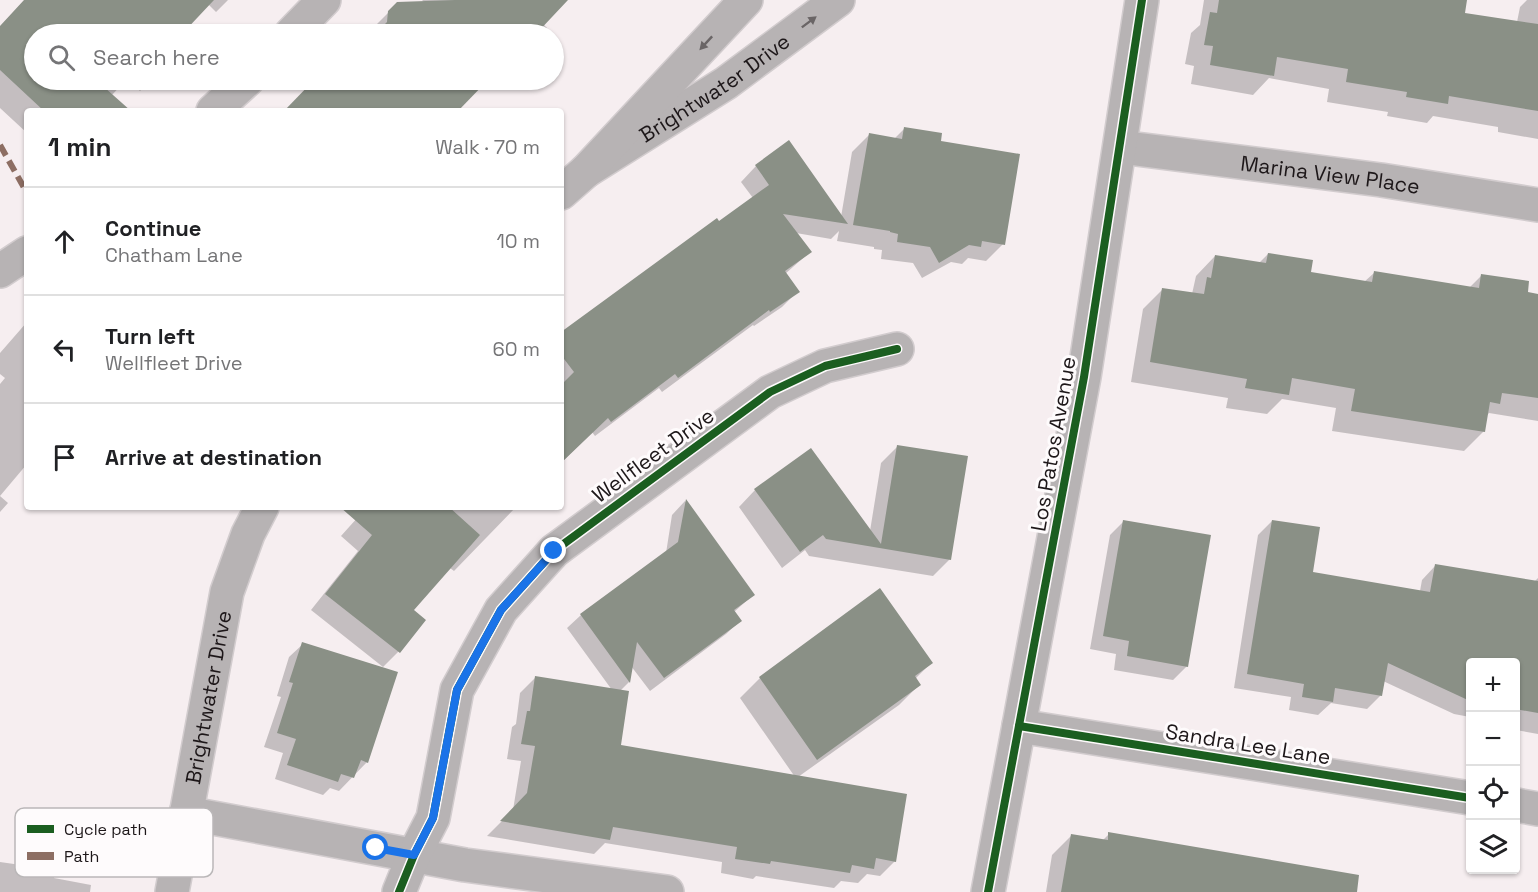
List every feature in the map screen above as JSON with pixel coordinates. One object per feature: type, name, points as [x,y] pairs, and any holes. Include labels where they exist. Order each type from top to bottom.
[{"type":"street","points":[[301,24],[324,0]]},
{"type":"street","name":"Brightwater Drive","points":[[564,191],[586,171],[746,0]]},
{"type":"street","name":"Brightwater Drive","points":[[586,171],[726,83],[838,0]]},
{"type":"street","name":"Los Patos Avenue","points":[[988,892],[1084,377],[1142,0]]},
{"type":"street","points":[[216,108],[236,90]]},
{"type":"street","name":"Marina View Place","points":[[1120,147],[1381,180],[1538,205]]},
{"type":"street","points":[[0,272],[24,255]]},
{"type":"street","name":"Wellfleet Drive","points":[[399,892],[414,855],[433,818],[457,690],[501,610],[554,551],[770,392],[825,366],[897,349]]},
{"type":"street","name":"Brightwater Drive","points":[[187,808],[227,592],[248,534],[260,510]]},
{"type":"street","name":"Sandra Lee Lane","points":[[1019,726],[1466,797]]},
{"type":"street","points":[[1520,806],[1538,808]]},
{"type":"street","points":[[213,818],[465,865],[667,892]]},
{"type":"street","name":"Brightwater Drive","points":[[172,892],[175,877]]},
{"type":"building","points":[[24,0],[214,0],[191,24],[24,24],[24,90],[107,90],[128,108],[41,108],[0,70],[0,26]]},
{"type":"building","points":[[568,0],[545,24],[385,24],[388,11],[397,2]]},
{"type":"building","points":[[1219,0],[1467,0],[1465,13],[1538,24],[1538,111],[1449,96],[1448,104],[1406,97],[1407,92],[1346,82],[1348,69],[1277,57],[1274,76],[1210,65],[1213,46],[1204,45],[1210,12],[1217,13]]},
{"type":"building","points":[[304,90],[478,90],[461,108],[287,108]]},
{"type":"building","points":[[904,127],[942,133],[941,141],[1020,154],[1005,245],[982,241],[981,247],[969,245],[939,263],[930,247],[897,242],[898,234],[890,231],[853,225],[869,133],[902,139]]},
{"type":"building","points":[[789,140],[848,224],[783,214],[812,252],[785,271],[800,292],[770,312],[769,310],[678,378],[675,374],[611,422],[608,418],[564,460],[564,382],[574,372],[564,359],[564,330],[717,218],[719,221],[769,185],[755,165]]},
{"type":"building","points":[[1268,253],[1313,260],[1311,272],[1372,282],[1374,271],[1479,288],[1481,274],[1529,281],[1528,292],[1538,294],[1538,398],[1502,393],[1500,404],[1490,402],[1485,432],[1351,411],[1355,389],[1292,378],[1289,395],[1245,388],[1247,379],[1150,362],[1162,288],[1204,294],[1207,277],[1211,278],[1215,255],[1266,263]]},
{"type":"building","points":[[897,445],[968,456],[951,560],[826,539],[823,535],[800,552],[754,489],[811,448],[881,544]]},
{"type":"building","points":[[686,499],[755,595],[734,610],[742,621],[664,678],[637,642],[630,683],[580,614],[678,542]]},
{"type":"building","points":[[343,510],[452,510],[480,535],[414,610],[426,620],[400,653],[325,594],[372,535]]},
{"type":"building","points":[[1123,520],[1211,535],[1188,667],[1127,656],[1129,641],[1103,636]]},
{"type":"building","points":[[1272,520],[1320,527],[1313,572],[1430,592],[1435,564],[1538,581],[1538,713],[1520,710],[1520,658],[1466,658],[1466,699],[1388,663],[1382,696],[1335,688],[1333,702],[1302,697],[1304,684],[1247,674]]},
{"type":"building","points":[[880,588],[933,663],[915,676],[921,685],[817,760],[759,677]]},
{"type":"building","points":[[302,642],[398,672],[368,763],[361,760],[354,778],[341,774],[338,782],[287,765],[296,739],[277,733],[293,683],[289,682]]},
{"type":"building","points":[[535,676],[629,691],[621,745],[907,794],[896,862],[876,858],[874,869],[852,865],[850,873],[771,861],[770,864],[735,859],[737,847],[613,827],[610,840],[500,821],[527,793],[535,746],[521,744],[527,711],[530,711]]},
{"type":"building","points":[[1108,832],[1359,875],[1357,892],[1061,892],[1071,834],[1108,840]]},
{"type":"marked path","points":[[0,145],[24,188]]},
{"type":"cycle path","points":[[988,892],[1084,377],[1142,0]]},
{"type":"cycle path","points":[[399,892],[414,855],[433,818],[457,690],[501,610],[554,551],[770,392],[825,366],[897,349]]},
{"type":"cycle path","points":[[1019,726],[1466,797]]},
{"type":"route","points":[[376,848],[414,855],[433,818],[457,690],[501,610],[554,551]]}]
